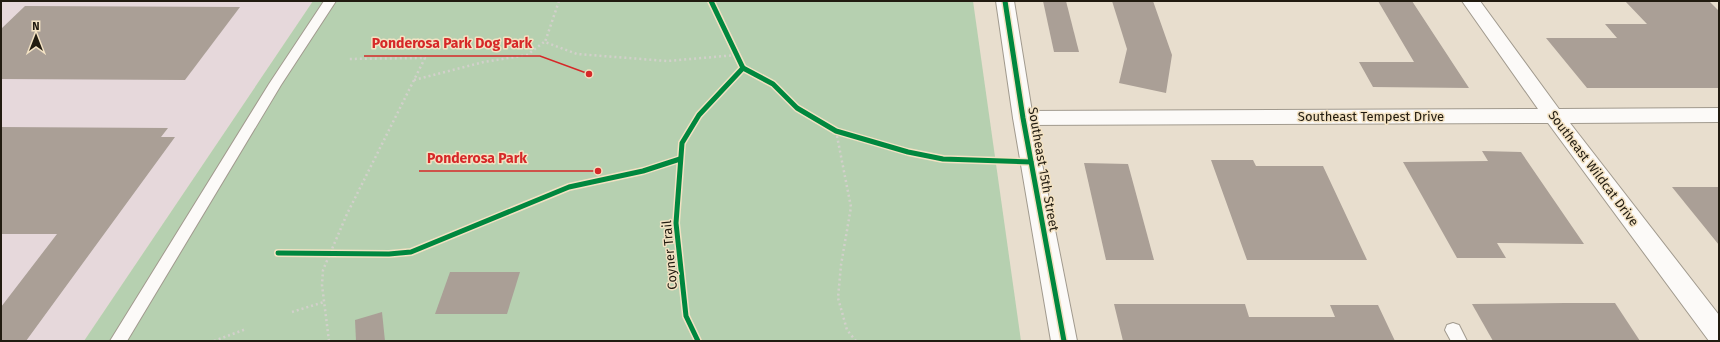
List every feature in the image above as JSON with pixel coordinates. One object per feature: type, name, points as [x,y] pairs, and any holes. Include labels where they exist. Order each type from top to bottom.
[{"type":"street","name":"Southeast 15th Street","points":[[1005,1],[1023,118],[1064,341]]},
{"type":"street","name":"Southeast Wildcat Drive","points":[[1471,1],[1553,115],[1719,334]]},
{"type":"street","name":"Southeast Tempest Drive","points":[[1023,118],[1099,119],[1719,115]]},
{"type":"lane","points":[[118,341],[271,91],[330,1]]},
{"type":"path","points":[[414,80],[484,62],[527,55],[545,42],[559,1]]},
{"type":"path","points":[[545,42],[577,54],[667,61],[737,55]]},
{"type":"path","points":[[734,48],[740,61]]},
{"type":"path","points":[[328,341],[324,302],[323,270],[347,214],[425,58],[347,59]]},
{"type":"path","points":[[829,127],[843,133]]},
{"type":"path","points":[[836,131],[851,207],[841,265],[838,298],[847,330],[856,341]]},
{"type":"path","points":[[322,254],[337,254]]},
{"type":"path","points":[[292,312],[324,302]]},
{"type":"path","points":[[214,341],[246,329]]},
{"type":"shaded area","points":[[1,1],[313,1],[84,341],[1,341]]},
{"type":"green space","points":[[313,1],[973,1],[1021,341],[84,341]]},
{"type":"building","points":[[1043,1],[1066,1],[1079,52],[1054,52]]},
{"type":"building","points":[[1112,1],[1153,1],[1172,55],[1166,93],[1119,83],[1127,49]]},
{"type":"building","points":[[1378,1],[1412,1],[1469,88],[1373,87],[1359,62],[1414,62]]},
{"type":"building","points":[[1625,1],[1709,1],[1719,11],[1719,88],[1587,88],[1546,38],[1617,38],[1605,24],[1647,24]]},
{"type":"building","points":[[25,6],[240,7],[185,80],[1,79],[1,29]]},
{"type":"building","points":[[1,127],[168,128],[161,137],[175,137],[26,341],[1,341],[1,307],[57,234],[1,234]]},
{"type":"building","points":[[1482,151],[1521,152],[1584,244],[1497,243],[1506,258],[1457,258],[1403,162],[1488,161]]},
{"type":"building","points":[[1211,160],[1253,160],[1256,166],[1323,166],[1367,260],[1247,260]]},
{"type":"building","points":[[1084,163],[1128,164],[1154,260],[1106,260]]},
{"type":"building","points":[[1672,187],[1719,187],[1719,245]]},
{"type":"building","points":[[450,272],[520,272],[507,314],[435,314]]},
{"type":"building","points":[[1615,303],[1640,341],[1493,341],[1472,304]]},
{"type":"building","points":[[1114,304],[1245,304],[1249,317],[1335,317],[1330,305],[1378,305],[1395,341],[1123,341]]},
{"type":"building","points":[[382,312],[385,341],[356,341],[355,320]]},
{"type":"cycle path","name":"Coyner Trail","points":[[698,341],[686,316],[676,223],[682,143],[699,115],[743,68],[711,1]]},
{"type":"cycle path","points":[[1005,1],[1023,118],[1064,341]]},
{"type":"cycle path","points":[[743,68],[773,84],[797,108],[836,131],[908,152],[943,159],[1031,162]]},
{"type":"cycle path","points":[[278,253],[389,254],[411,252],[569,187],[643,171],[680,159]]},
{"type":"place","name":"Ponderosa Park Dog Park","points":[[589,74]]},
{"type":"place","name":"Ponderosa Park","points":[[598,171]]}]
